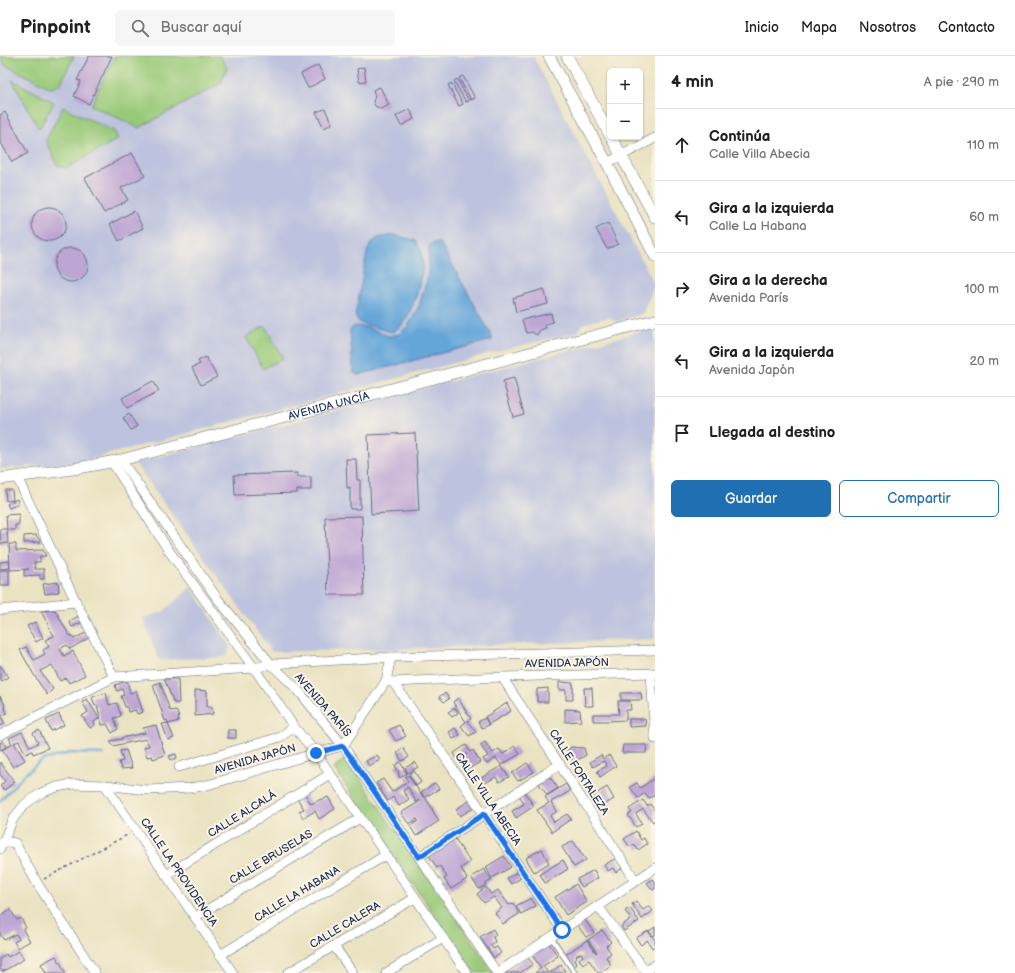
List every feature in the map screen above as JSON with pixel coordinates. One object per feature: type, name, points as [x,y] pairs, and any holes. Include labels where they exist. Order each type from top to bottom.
[{"type":"street","points":[[568,56],[607,130]]},
{"type":"street","points":[[553,57],[655,256]]},
{"type":"street","points":[[607,163],[655,138]]},
{"type":"street","points":[[612,140],[655,217]]},
{"type":"street","name":"AVENIDA UNCÍA","points":[[0,479],[73,469],[117,461],[655,320]]},
{"type":"street","points":[[117,461],[169,551],[254,668],[294,727],[316,753],[467,973]]},
{"type":"street","name":"AVENIDA PARÍS","points":[[117,461],[216,598],[271,664],[298,690],[343,746],[497,973]]},
{"type":"street","points":[[0,735],[114,677],[76,602],[17,477]]},
{"type":"street","points":[[0,610],[76,602]]},
{"type":"street","name":"AVENIDA JAPÓN","points":[[114,677],[254,668],[271,664],[391,657],[655,650]]},
{"type":"street","points":[[343,746],[390,681],[391,657]]},
{"type":"street","points":[[653,673],[655,739]]},
{"type":"street","name":"AVENIDA JAPÓN","points":[[390,681],[502,676],[653,673]]},
{"type":"street","name":"CALLE FORTALEZA","points":[[502,676],[636,880]]},
{"type":"street","name":"CALLE VILLA ABECIA","points":[[390,681],[484,814],[562,930]]},
{"type":"street","points":[[179,767],[280,736],[294,727]]},
{"type":"street","name":"AVENIDA JAPÓN","points":[[1,845],[13,819],[24,805],[41,793],[57,787],[73,784],[105,785],[147,790],[191,788],[211,784],[343,746]]},
{"type":"street","points":[[419,857],[560,764]]},
{"type":"street","name":"CALLE ALCALÁ","points":[[166,875],[330,774]]},
{"type":"street","name":"CALLE LA PROVIDENCIA","points":[[105,785],[232,973]]},
{"type":"street","name":"CALLE BRUSELAS","points":[[195,917],[360,818]]},
{"type":"street","points":[[1,845],[16,843],[37,883],[95,973]]},
{"type":"street","name":"CALLE LA HABANA","points":[[220,954],[386,855]]},
{"type":"street","points":[[497,973],[655,868]]},
{"type":"street","name":"CALLE CALERA","points":[[288,973],[415,898]]},
{"type":"street","points":[[598,906],[646,972],[655,965]]},
{"type":"street","points":[[386,973],[443,938]]},
{"type":"street","points":[[334,946],[353,973]]},
{"type":"lane","points":[[551,937],[575,973]]},
{"type":"path","points":[[37,883],[136,831]]},
{"type":"shaded area","points":[[0,56],[533,56],[655,285],[642,314],[616,322],[609,317],[582,324],[577,333],[514,347],[79,462],[0,469]]},
{"type":"shaded area","points":[[655,328],[655,639],[272,652],[135,463]]},
{"type":"shaded area","points":[[191,587],[228,643],[229,651],[225,657],[159,660],[143,618],[163,612]]},
{"type":"green space","points":[[0,56],[74,56],[60,85],[51,88],[5,65]]},
{"type":"green space","points":[[115,56],[220,56],[227,68],[221,83],[139,128],[91,105]]},
{"type":"green space","points":[[12,80],[54,102],[39,129]]},
{"type":"green space","points":[[63,107],[114,131],[118,139],[66,168],[57,165],[46,140]]},
{"type":"green space","points":[[265,326],[283,358],[263,369],[246,337]]},
{"type":"green space","points":[[347,760],[494,973],[474,973],[335,770],[336,765]]},
{"type":"water","points":[[395,235],[416,241],[421,250],[423,267],[417,294],[407,318],[400,327],[392,332],[360,323],[355,316],[367,252],[371,243],[378,238]]},
{"type":"water","points":[[432,243],[440,243],[492,336],[492,340],[358,375],[353,372],[350,330],[355,326],[367,327],[389,336],[399,334],[408,326],[419,306],[428,276],[429,247]]},
{"type":"building","points":[[89,56],[112,56],[89,104],[74,96],[81,81],[77,80]]},
{"type":"building","points":[[318,65],[325,79],[308,88],[301,74]]},
{"type":"building","points":[[364,67],[366,81],[359,82],[357,69]]},
{"type":"building","points":[[463,76],[475,98],[471,100],[459,78]]},
{"type":"building","points":[[457,79],[469,101],[466,102],[454,81]]},
{"type":"building","points":[[451,83],[463,104],[459,106],[448,85]]},
{"type":"building","points":[[380,87],[389,105],[381,109],[375,106],[373,102],[375,96],[373,90]]},
{"type":"building","points":[[325,109],[332,124],[324,128],[316,112]]},
{"type":"building","points":[[410,109],[414,119],[401,126],[396,116]]},
{"type":"building","points":[[5,112],[28,153],[12,162],[0,141],[0,115]]},
{"type":"building","points":[[132,153],[145,176],[121,188],[128,200],[104,213],[85,178]]},
{"type":"building","points":[[46,207],[52,207],[56,208],[63,214],[66,224],[65,231],[59,238],[52,241],[46,241],[42,240],[35,234],[32,227],[32,221],[33,217],[39,210]]},
{"type":"building","points":[[134,211],[143,228],[119,241],[110,224]]},
{"type":"building","points":[[608,223],[618,244],[607,249],[596,229]]},
{"type":"building","points":[[68,248],[74,248],[78,249],[85,255],[88,265],[87,272],[81,279],[74,282],[68,282],[64,281],[57,275],[54,268],[54,262],[55,258],[61,251]]},
{"type":"building","points":[[544,289],[548,304],[516,312],[513,298]]},
{"type":"building","points":[[551,313],[553,322],[545,324],[546,328],[540,330],[537,335],[532,332],[526,333],[522,320]]},
{"type":"building","points":[[206,357],[217,377],[201,385],[192,368],[200,364],[198,361]]},
{"type":"building","points":[[514,378],[524,414],[513,417],[503,381]]},
{"type":"building","points":[[153,381],[159,391],[127,408],[122,398]]},
{"type":"building","points":[[129,414],[137,426],[131,430],[123,418]]},
{"type":"building","points":[[415,433],[419,511],[371,514],[368,435]]},
{"type":"building","points":[[346,459],[356,459],[357,480],[360,480],[360,509],[350,509],[350,487],[347,488]]},
{"type":"building","points":[[297,473],[297,477],[311,477],[311,490],[297,490],[297,493],[235,495],[234,475]]},
{"type":"building","points":[[5,490],[12,490],[13,500],[6,501]]},
{"type":"building","points":[[17,499],[19,504],[9,508],[7,504]]},
{"type":"building","points":[[19,514],[19,525],[15,525],[15,530],[7,530],[8,543],[1,544],[0,529],[7,529],[6,515]]},
{"type":"building","points":[[362,516],[364,595],[328,595],[325,517]]},
{"type":"building","points":[[36,535],[41,542],[24,543],[24,536]]},
{"type":"building","points":[[9,544],[16,544],[16,551],[43,550],[46,556],[40,556],[40,562],[34,562],[35,569],[44,569],[44,579],[40,579],[40,575],[24,576],[24,570],[29,569],[10,570]]},
{"type":"building","points":[[9,561],[10,568],[0,569],[0,562]]},
{"type":"building","points":[[0,570],[9,570],[9,585],[0,585]]},
{"type":"building","points":[[58,582],[59,592],[45,594],[43,584]]},
{"type":"building","points":[[55,610],[69,635],[71,635],[74,639],[87,632],[90,637],[70,649],[67,645],[60,649],[64,656],[73,651],[85,675],[69,683],[66,678],[60,681],[52,665],[40,671],[53,689],[47,695],[20,650],[26,647],[34,660],[45,654],[43,650],[49,647],[45,640],[54,636],[41,611]]},
{"type":"building","points":[[79,616],[82,622],[72,627],[69,621]]},
{"type":"building","points":[[35,622],[43,638],[36,642],[27,626]]},
{"type":"building","points":[[0,665],[8,677],[2,681],[0,678]]},
{"type":"building","points":[[164,679],[178,679],[179,703],[174,703]]},
{"type":"building","points":[[127,681],[130,693],[136,691],[143,712],[137,714],[136,710],[128,712],[127,707],[125,707],[121,696],[124,695],[122,689],[117,691],[115,685]]},
{"type":"building","points":[[160,682],[170,711],[176,710],[179,717],[179,721],[168,724],[174,738],[168,740],[162,724],[168,723],[167,720],[165,721],[153,685]]},
{"type":"building","points":[[559,682],[573,683],[573,700],[566,700],[566,690],[559,690]]},
{"type":"building","points":[[548,688],[548,702],[537,702],[537,689]]},
{"type":"building","points":[[584,688],[592,688],[593,706],[585,706]]},
{"type":"building","points":[[195,690],[207,691],[207,707],[212,707],[213,714],[195,716]]},
{"type":"building","points":[[106,693],[109,705],[117,703],[121,716],[114,718],[118,729],[112,733],[107,724],[102,725],[97,705],[95,706],[92,697]]},
{"type":"building","points":[[445,693],[449,699],[444,702],[439,697]]},
{"type":"building","points":[[621,693],[641,693],[642,700],[621,700]]},
{"type":"building","points":[[0,696],[7,713],[1,716],[5,724],[0,726]]},
{"type":"building","points":[[458,698],[471,719],[467,721],[476,732],[469,736],[461,726],[466,722],[453,702]]},
{"type":"building","points":[[87,699],[99,718],[94,722],[95,725],[90,728],[82,716],[88,712],[82,702]]},
{"type":"building","points":[[618,701],[630,701],[631,710],[626,710],[626,720],[593,721],[593,714],[619,714]]},
{"type":"building","points":[[507,703],[511,711],[489,724],[485,717]]},
{"type":"building","points":[[455,708],[458,713],[452,717],[448,712]]},
{"type":"building","points":[[565,709],[580,710],[581,721],[565,722]]},
{"type":"building","points":[[59,714],[64,725],[51,731],[46,720]]},
{"type":"building","points":[[485,718],[489,725],[482,728],[478,722]]},
{"type":"building","points":[[629,719],[645,719],[646,726],[629,727]]},
{"type":"building","points":[[156,725],[165,755],[153,759],[152,756],[147,757],[144,747],[149,746],[146,739],[113,746],[110,741],[145,733],[143,728]]},
{"type":"building","points":[[399,725],[406,736],[396,741],[389,730]]},
{"type":"building","points":[[455,728],[460,735],[453,739],[449,732]]},
{"type":"building","points":[[39,730],[48,748],[33,754],[32,751],[26,754],[19,741],[14,743],[25,760],[13,767],[2,750],[12,744],[9,738],[22,732],[30,747],[38,743],[33,733]]},
{"type":"building","points":[[228,730],[236,730],[236,738],[228,738]]},
{"type":"building","points":[[3,741],[6,747],[0,750],[0,743]]},
{"type":"building","points":[[485,742],[493,753],[499,749],[503,754],[515,746],[520,754],[501,765],[496,758],[487,764],[483,759],[488,756],[480,745]]},
{"type":"building","points":[[466,745],[470,752],[473,750],[480,762],[467,770],[461,758],[467,754],[457,759],[454,753]]},
{"type":"building","points":[[623,745],[647,745],[646,753],[622,753]]},
{"type":"building","points":[[571,747],[584,748],[586,755],[574,762],[567,750]]},
{"type":"building","points":[[403,748],[409,757],[402,761],[397,753]]},
{"type":"building","points":[[126,750],[132,768],[121,769],[119,762],[123,761],[120,751]]},
{"type":"building","points":[[176,754],[177,758],[171,760],[169,756]]},
{"type":"building","points":[[377,755],[380,760],[369,766],[366,761]]},
{"type":"building","points":[[601,755],[603,759],[609,755],[616,766],[600,777],[597,771],[607,766],[604,761],[593,767],[590,762]]},
{"type":"building","points":[[0,762],[15,782],[4,790],[0,786],[5,781],[0,774]]},
{"type":"building","points":[[400,762],[407,773],[400,778],[399,772],[395,766]]},
{"type":"building","points":[[415,762],[418,767],[408,773],[405,768]]},
{"type":"building","points":[[527,763],[534,772],[518,781],[512,773]]},
{"type":"building","points":[[501,766],[509,777],[499,782],[496,777],[485,783],[481,778]]},
{"type":"building","points":[[414,771],[421,782],[416,786],[409,774]]},
{"type":"building","points":[[408,775],[423,797],[421,792],[435,783],[439,789],[425,797],[439,821],[416,836],[410,826],[418,821],[417,819],[409,824],[401,813],[420,801],[419,800],[416,802],[408,787],[403,791],[409,799],[399,806],[393,797],[388,801],[376,783],[383,779],[392,792],[408,781],[405,777]]},
{"type":"building","points":[[549,776],[558,788],[547,795],[539,784]]},
{"type":"building","points":[[655,778],[655,795],[649,798],[645,793],[638,798],[630,787],[637,783],[640,788]]},
{"type":"building","points":[[566,784],[570,791],[551,802],[557,811],[550,816],[554,822],[567,814],[571,819],[552,832],[537,810],[549,803],[545,797]]},
{"type":"building","points":[[607,787],[614,799],[602,806],[599,799],[597,800],[594,795]]},
{"type":"building","points":[[525,788],[527,792],[525,793],[534,806],[516,818],[512,811],[524,804],[518,793]]},
{"type":"building","points":[[304,792],[311,804],[328,797],[335,809],[319,819],[315,811],[303,818],[299,811],[304,809],[296,797]]},
{"type":"building","points":[[643,800],[647,806],[650,804],[655,811],[655,821],[653,822],[643,809],[636,814],[642,824],[636,827],[628,815],[632,813],[629,809]]},
{"type":"building","points":[[469,801],[474,808],[460,816],[456,809]]},
{"type":"building","points":[[636,831],[641,840],[644,838],[647,844],[638,850],[634,844],[630,847],[624,839]]},
{"type":"building","points":[[454,837],[470,862],[461,868],[467,879],[451,889],[444,879],[447,877],[440,866],[437,868],[428,854]]},
{"type":"building","points":[[573,841],[586,860],[574,867],[562,847]]},
{"type":"building","points":[[542,849],[549,863],[534,872],[526,858]]},
{"type":"building","points":[[504,856],[511,867],[492,878],[486,867]]},
{"type":"building","points":[[616,858],[622,868],[616,873],[613,868],[608,871],[604,865]]},
{"type":"building","points":[[563,860],[568,869],[545,883],[540,874]]},
{"type":"building","points":[[484,869],[492,880],[479,889],[471,877]]},
{"type":"building","points":[[594,870],[598,878],[582,887],[577,879]]},
{"type":"building","points":[[517,872],[521,878],[511,884],[507,878]]},
{"type":"building","points":[[653,879],[655,881],[655,889],[653,890],[647,883]]},
{"type":"building","points":[[576,884],[587,902],[566,915],[555,897]]},
{"type":"building","points":[[486,887],[491,894],[498,890],[509,905],[513,903],[519,914],[503,924],[495,913],[502,908],[494,897],[484,903],[477,894]]},
{"type":"building","points":[[531,898],[536,906],[521,914],[516,906]]},
{"type":"building","points":[[636,901],[643,910],[649,906],[653,911],[642,919],[632,904]]},
{"type":"building","points":[[630,908],[639,921],[624,931],[621,926],[631,919],[625,911]]},
{"type":"building","points":[[10,909],[17,920],[21,918],[26,928],[23,930],[30,941],[18,948],[14,942],[19,939],[16,934],[4,940],[0,934],[0,916]]},
{"type":"building","points":[[585,920],[594,933],[586,937],[577,925]]},
{"type":"building","points":[[655,927],[655,935],[653,936],[649,931]]},
{"type":"building","points":[[493,929],[496,935],[493,937],[495,942],[491,945],[493,949],[497,947],[501,953],[494,958],[480,937]]},
{"type":"building","points":[[602,930],[611,942],[606,946],[611,953],[606,957],[611,965],[598,973],[589,960],[583,964],[579,959],[583,956],[581,953],[576,956],[577,958],[575,960],[577,964],[573,967],[565,955],[587,940],[596,953],[597,952],[588,940]]},
{"type":"building","points":[[648,931],[655,940],[655,946],[652,948],[647,940],[641,945],[636,938]]},
{"type":"building","points":[[548,942],[558,956],[543,966],[548,973],[535,973],[541,968],[532,955]]},
{"type":"building","points":[[19,951],[24,959],[2,972],[0,969],[0,958],[6,954],[8,957]]},
{"type":"building","points":[[56,956],[66,973],[46,973],[41,964]]},
{"type":"building","points":[[527,957],[533,964],[520,973],[505,973],[505,972]]},
{"type":"building","points":[[561,965],[565,971],[562,973],[549,973]]},
{"type":"waterway","points":[[0,801],[24,775],[42,760],[70,753],[103,754]]},
{"type":"route","points":[[316,753],[343,746],[419,857],[484,814],[562,930]]}]
